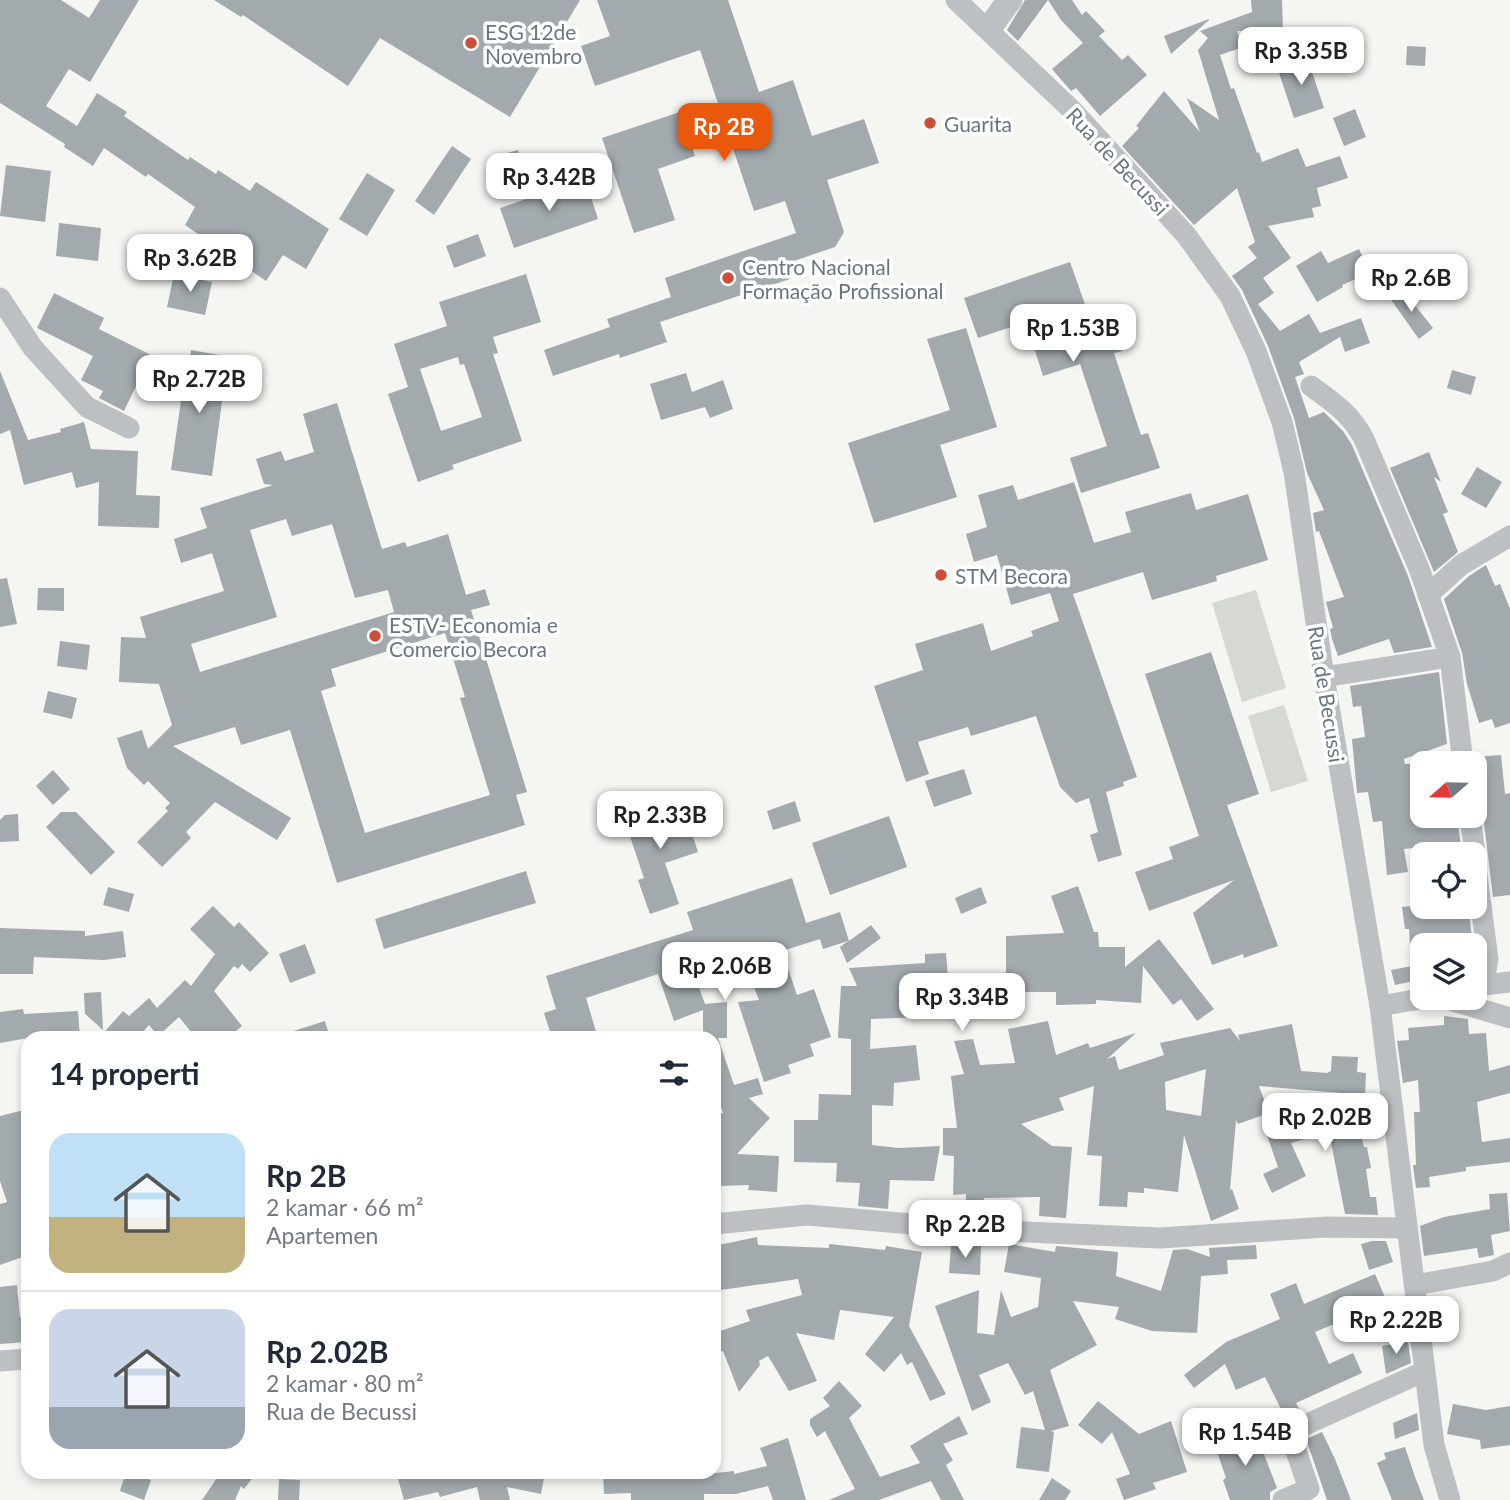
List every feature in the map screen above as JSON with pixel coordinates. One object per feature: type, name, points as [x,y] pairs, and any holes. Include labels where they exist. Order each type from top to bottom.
[{"type":"street","name":"Rua de Becussi","points":[[956,0],[1073,111],[1186,235],[1230,296],[1256,351],[1282,422],[1294,472],[1324,677],[1380,1006],[1415,1285],[1423,1372],[1434,1444],[1450,1500]]},
{"type":"street","points":[[0,298],[33,348],[87,407],[129,428]]},
{"type":"street","points":[[1311,386],[1342,408],[1356,423],[1383,481],[1450,657],[1462,751]]},
{"type":"street","points":[[1428,595],[1461,565],[1510,536]]},
{"type":"street","points":[[1324,677],[1450,657]]},
{"type":"street","points":[[1487,983],[1510,982]]},
{"type":"street","points":[[1380,1006],[1410,1001]]},
{"type":"street","points":[[1483,1010],[1510,1018]]},
{"type":"street","points":[[721,1223],[807,1215],[982,1230],[1160,1238],[1327,1227],[1406,1228]]},
{"type":"street","points":[[1415,1285],[1493,1271],[1510,1263]]},
{"type":"street","points":[[0,1361],[21,1360]]},
{"type":"street","points":[[1283,1500],[1308,1489],[1292,1438],[1296,1429],[1423,1372]]},
{"type":"shaded area","points":[[1256,590],[1286,688],[1242,702],[1212,603]]},
{"type":"shaded area","points":[[1284,705],[1308,781],[1271,792],[1248,716]]},
{"type":"building","points":[[0,0],[61,0],[89,18],[100,0],[139,0],[90,82],[69,69],[46,106],[77,126],[97,93],[127,112],[124,116],[188,160],[190,157],[216,174],[218,170],[250,191],[256,182],[329,229],[306,269],[283,255],[266,281],[185,225],[195,207],[148,174],[146,177],[104,148],[93,166],[64,147],[65,144],[0,103]]},
{"type":"building","name":"ESG 12de Novembro","points":[[214,0],[580,0],[510,117],[380,38],[348,86],[243,15],[241,17]]},
{"type":"building","points":[[597,0],[728,0],[759,92],[793,80],[812,136],[864,119],[879,163],[827,180],[844,232],[835,247],[785,264],[790,279],[660,322],[667,342],[620,358],[619,354],[553,376],[544,350],[610,327],[607,319],[671,297],[665,278],[796,233],[785,201],[754,211],[700,50],[595,86],[581,46],[610,36]]},
{"type":"building","points":[[1025,0],[1048,0],[1018,41],[1007,30]]},
{"type":"building","points":[[1048,0],[1072,0],[1082,15],[1086,11],[1105,31],[1099,36],[1122,60],[1128,55],[1147,75],[1100,116],[1076,88],[1071,91],[1052,69],[1083,43],[1061,20]]},
{"type":"building","points":[[1251,0],[1282,0],[1283,29],[1237,31],[1243,47],[1220,55],[1257,153],[1259,152],[1262,162],[1298,148],[1306,167],[1340,156],[1348,178],[1317,188],[1321,206],[1312,208],[1314,217],[1268,226],[1291,258],[1263,278],[1274,293],[1258,304],[1280,331],[1309,314],[1320,333],[1361,318],[1370,343],[1345,352],[1340,337],[1299,362],[1304,374],[1295,377],[1309,418],[1324,412],[1343,431],[1352,445],[1408,576],[1432,647],[1394,653],[1389,639],[1338,656],[1332,639],[1330,629],[1333,628],[1326,602],[1344,597],[1319,531],[1316,532],[1313,513],[1324,510],[1307,473],[1294,418],[1268,346],[1242,290],[1232,276],[1257,258],[1248,247],[1255,242],[1237,188],[1194,225],[1122,146],[1139,128],[1136,126],[1164,91],[1200,132],[1187,98],[1219,120],[1198,50],[1208,38],[1200,31],[1252,12]]},
{"type":"building","points":[[1209,20],[1171,54],[1164,36]]},
{"type":"building","points":[[1407,46],[1426,47],[1425,66],[1406,65]]},
{"type":"building","points":[[1307,57],[1324,108],[1294,118],[1277,67]]},
{"type":"building","points":[[1355,109],[1366,137],[1344,146],[1333,118]]},
{"type":"building","points":[[680,112],[695,156],[658,169],[675,220],[634,233],[602,138]]},
{"type":"building","points":[[452,146],[471,159],[434,215],[415,201]]},
{"type":"building","points":[[518,150],[523,167],[505,173],[500,155]]},
{"type":"building","points":[[6,165],[51,171],[45,222],[0,216]]},
{"type":"building","points":[[367,173],[395,190],[367,236],[339,219]]},
{"type":"building","points":[[585,179],[598,219],[514,248],[500,208]]},
{"type":"building","points":[[59,223],[101,228],[98,261],[56,256]]},
{"type":"building","points":[[478,234],[486,256],[454,268],[446,246]]},
{"type":"building","points":[[1359,249],[1370,273],[1342,285],[1343,287],[1317,302],[1296,266],[1321,251],[1328,263]]},
{"type":"building","points":[[1070,262],[1092,324],[1111,318],[1122,351],[1114,353],[1141,435],[1148,433],[1160,468],[1081,493],[1070,458],[1107,446],[1080,364],[1043,376],[1026,322],[978,338],[964,298]]},
{"type":"building","points":[[174,274],[212,282],[205,315],[167,307]]},
{"type":"building","points":[[526,274],[541,322],[493,337],[498,353],[493,354],[522,441],[452,465],[454,469],[418,482],[388,394],[408,387],[394,344],[447,326],[439,302]],"holes":[[[458,357],[460,365],[464,364],[482,417],[441,431],[420,369]]]},
{"type":"building","points":[[1401,288],[1433,328],[1419,339],[1389,297]]},
{"type":"building","points":[[54,293],[104,318],[99,329],[151,355],[124,411],[99,398],[103,391],[81,380],[93,356],[37,328]]},
{"type":"building","points":[[966,328],[997,427],[940,445],[957,497],[874,523],[848,443],[950,410],[927,339]]},
{"type":"building","points":[[191,350],[219,355],[217,370],[226,372],[212,476],[171,470],[186,366],[189,366]]},
{"type":"building","points":[[1452,370],[1476,377],[1471,395],[1447,388]]},
{"type":"building","points":[[0,371],[28,440],[61,432],[60,429],[84,422],[91,449],[138,451],[136,495],[160,496],[159,528],[98,526],[99,482],[76,488],[72,472],[24,485],[10,430],[0,434]]},
{"type":"building","points":[[686,373],[692,392],[723,380],[733,409],[710,418],[705,407],[661,420],[650,384]]},
{"type":"building","points":[[337,403],[382,549],[405,542],[407,547],[448,534],[466,595],[485,589],[490,605],[471,610],[527,792],[516,795],[525,825],[337,883],[290,730],[241,745],[235,727],[173,746],[291,818],[277,840],[215,802],[186,832],[191,838],[162,867],[137,842],[168,811],[165,808],[170,803],[148,781],[144,785],[127,768],[117,738],[142,730],[148,749],[172,725],[159,684],[119,682],[121,637],[146,638],[140,617],[224,591],[212,553],[181,563],[174,539],[207,528],[200,508],[273,485],[264,484],[256,459],[281,451],[285,461],[314,452],[303,414]],"holes":[[[286,519],[292,536],[332,524],[355,598],[388,590],[394,612],[200,672],[191,644],[277,617],[250,530]],[[445,633],[465,697],[460,698],[490,795],[365,833],[321,691],[336,686],[331,669]]]},
{"type":"building","points":[[1429,452],[1441,482],[1434,477],[1448,512],[1443,514],[1458,552],[1434,572],[1390,468]]},
{"type":"building","points":[[1477,467],[1502,482],[1486,508],[1461,494]]},
{"type":"building","points":[[1074,482],[1094,543],[1131,532],[1125,512],[1191,493],[1196,510],[1248,494],[1268,560],[1216,576],[1217,581],[1152,600],[1143,572],[1073,594],[1137,777],[1123,782],[1124,786],[1106,792],[1122,855],[1098,862],[1090,835],[1098,832],[1089,798],[1076,803],[1060,787],[1036,716],[971,736],[968,727],[918,742],[929,774],[906,782],[874,686],[923,670],[915,644],[983,623],[991,651],[1033,636],[1031,631],[1059,621],[1050,593],[1011,605],[997,555],[974,562],[966,534],[987,527],[978,495],[1013,485],[1018,500]]},
{"type":"building","points":[[1486,565],[1495,586],[1500,584],[1510,609],[1510,723],[1495,728],[1492,719],[1479,723],[1467,684],[1462,653],[1444,599],[1469,576]]},
{"type":"building","points":[[7,578],[17,624],[0,627],[0,579]]},
{"type":"building","points":[[38,588],[64,588],[64,611],[37,610]]},
{"type":"building","points":[[60,641],[90,645],[87,670],[57,666]]},
{"type":"building","points":[[1211,652],[1259,794],[1227,805],[1278,946],[1244,958],[1243,954],[1212,965],[1193,913],[1234,880],[1149,911],[1135,872],[1173,859],[1169,847],[1199,836],[1145,674]]},
{"type":"building","points":[[1439,672],[1447,744],[1427,751],[1410,751],[1410,757],[1404,759],[1405,764],[1410,764],[1410,828],[1459,828],[1460,842],[1410,842],[1410,848],[1404,849],[1408,872],[1387,875],[1382,821],[1373,822],[1368,792],[1357,793],[1352,739],[1365,737],[1361,706],[1353,707],[1350,686]]},
{"type":"building","points":[[48,691],[77,698],[72,719],[43,712]]},
{"type":"building","points":[[1501,755],[1505,794],[1510,793],[1510,895],[1493,897],[1485,828],[1488,828],[1488,756]]},
{"type":"building","points":[[964,769],[972,794],[934,807],[925,781]]},
{"type":"building","points":[[53,770],[70,789],[53,805],[36,786]]},
{"type":"building","points":[[681,800],[698,852],[665,863],[679,904],[650,914],[638,880],[644,878],[624,819]]},
{"type":"building","points":[[795,801],[801,821],[773,830],[767,811]]},
{"type":"building","points":[[61,812],[76,812],[115,852],[91,875],[46,827]]},
{"type":"building","points":[[18,814],[19,841],[0,842],[0,820],[5,815]]},
{"type":"building","points":[[889,816],[907,867],[830,895],[812,843]]},
{"type":"building","points":[[526,871],[536,903],[384,949],[375,919]]},
{"type":"building","points":[[792,878],[806,923],[840,912],[849,941],[871,925],[881,938],[847,963],[840,947],[848,941],[823,949],[820,939],[782,951],[797,995],[814,989],[831,1037],[810,1044],[814,1056],[788,1065],[791,1073],[764,1082],[738,1002],[759,1000],[745,963],[696,979],[705,1004],[727,1002],[727,1038],[721,1038],[721,1031],[703,1031],[703,1010],[674,1021],[658,974],[586,998],[596,1031],[550,1031],[544,1013],[556,1009],[546,976],[693,930],[687,912]]},
{"type":"building","points":[[1078,886],[1094,932],[1098,932],[1099,947],[1125,947],[1125,967],[1159,939],[1214,1009],[1197,1021],[1181,999],[1173,1005],[1143,966],[1141,1003],[1096,1000],[1096,1004],[1056,1005],[1056,992],[985,992],[986,1009],[919,1012],[919,1017],[871,1019],[870,1049],[916,1045],[920,1080],[894,1083],[893,1106],[872,1105],[872,1145],[898,1148],[940,1146],[934,1181],[890,1180],[888,1209],[858,1206],[860,1183],[836,1182],[837,1163],[794,1162],[794,1120],[818,1120],[819,1094],[851,1095],[851,1039],[838,1038],[841,986],[857,986],[849,968],[925,963],[925,954],[946,953],[948,978],[1006,976],[1006,936],[1064,933],[1051,896]]},
{"type":"building","points":[[108,887],[134,894],[129,912],[103,905]]},
{"type":"building","points":[[981,887],[987,903],[961,914],[955,898]]},
{"type":"building","points":[[213,906],[234,927],[239,922],[269,953],[250,972],[242,964],[238,969],[234,966],[214,991],[242,1026],[236,1031],[190,1031],[179,1017],[164,1031],[154,1031],[149,1025],[144,1031],[105,1031],[123,1011],[129,1016],[149,998],[157,1008],[185,980],[191,986],[215,954],[190,929]]},
{"type":"building","points":[[1410,906],[1410,919],[1470,919],[1471,933],[1410,933],[1410,945],[1409,929],[1405,929],[1402,907]]},
{"type":"building","points":[[0,928],[85,931],[85,936],[123,931],[126,957],[104,960],[34,957],[33,974],[0,974]]},
{"type":"building","points":[[305,944],[316,973],[290,983],[279,954]]},
{"type":"building","points":[[1410,966],[1410,982],[1395,985],[1391,970]]},
{"type":"building","points":[[101,992],[103,1030],[85,1014],[84,993]]},
{"type":"building","points":[[23,1009],[24,1014],[78,1011],[79,1031],[21,1031],[21,1039],[0,1043],[0,1012]]},
{"type":"building","points":[[1444,1016],[1468,1019],[1469,1034],[1486,1033],[1489,1071],[1510,1065],[1510,1093],[1477,1102],[1482,1142],[1510,1138],[1510,1162],[1466,1167],[1466,1171],[1429,1177],[1430,1187],[1416,1188],[1413,1165],[1416,1165],[1414,1112],[1420,1112],[1418,1080],[1403,1083],[1397,1041],[1409,1040],[1408,1028],[1444,1025]]},
{"type":"building","points":[[325,1021],[328,1031],[293,1031]]},
{"type":"building","points":[[1048,1021],[1056,1055],[1088,1043],[1090,1048],[1136,1033],[1107,1059],[1115,1056],[1119,1070],[1164,1055],[1160,1043],[1230,1028],[1240,1041],[1238,1035],[1292,1024],[1301,1071],[1327,1073],[1331,1071],[1332,1056],[1358,1057],[1357,1072],[1366,1073],[1365,1095],[1259,1086],[1269,1113],[1238,1124],[1236,1120],[1230,1190],[1232,1189],[1239,1209],[1211,1221],[1184,1135],[1178,1192],[1144,1188],[1144,1193],[1128,1192],[1127,1207],[1099,1206],[1102,1156],[1087,1155],[1094,1086],[1059,1098],[1064,1110],[1021,1124],[1052,1146],[1072,1147],[1066,1218],[1039,1216],[1040,1197],[984,1198],[983,1215],[965,1214],[966,1194],[953,1195],[954,1156],[943,1155],[943,1128],[957,1128],[951,1076],[964,1074],[954,1041],[973,1039],[980,1065],[1015,1063],[1008,1029]],"holes":[[[1206,1069],[1201,1116],[1166,1110],[1165,1082]]]},
{"type":"building","points":[[721,1047],[734,1085],[758,1078],[763,1094],[749,1098],[770,1118],[737,1154],[779,1156],[777,1192],[748,1190],[749,1185],[721,1186]]},
{"type":"building","points":[[1352,1100],[1364,1147],[1367,1147],[1371,1168],[1366,1169],[1370,1197],[1376,1197],[1378,1215],[1345,1214],[1329,1132],[1291,1143],[1306,1176],[1272,1193],[1263,1174],[1278,1167],[1263,1124]]},
{"type":"building","points":[[21,1111],[21,1258],[0,1265],[0,1204],[7,1202],[0,1181],[0,1116]]},
{"type":"building","points":[[1507,1193],[1510,1231],[1491,1235],[1494,1255],[1479,1258],[1477,1248],[1424,1256],[1420,1226],[1444,1217],[1490,1209],[1489,1194]]},
{"type":"building","points":[[757,1237],[758,1245],[829,1248],[829,1244],[885,1250],[886,1246],[922,1252],[909,1326],[946,1394],[930,1401],[912,1362],[907,1365],[901,1353],[884,1372],[865,1354],[894,1317],[840,1310],[834,1340],[796,1333],[817,1381],[789,1391],[768,1356],[759,1361],[760,1365],[739,1392],[721,1351],[721,1331],[750,1321],[746,1310],[802,1295],[798,1279],[721,1290],[721,1245]]},
{"type":"building","points":[[1386,1241],[1393,1262],[1369,1270],[1361,1244]]},
{"type":"building","points":[[951,1244],[981,1246],[980,1275],[949,1273]]},
{"type":"building","points":[[1009,1244],[1055,1252],[1056,1246],[1118,1252],[1116,1276],[1161,1291],[1173,1250],[1187,1249],[1210,1257],[1209,1248],[1256,1245],[1257,1259],[1227,1260],[1228,1274],[1201,1276],[1197,1333],[1152,1331],[1115,1319],[1119,1307],[1073,1301],[1097,1345],[1050,1370],[1069,1426],[1051,1431],[1054,1432],[1049,1472],[1016,1468],[1021,1427],[1045,1430],[1033,1391],[1025,1395],[1008,1363],[979,1375],[991,1402],[972,1411],[935,1306],[979,1290],[977,1333],[994,1335],[1001,1290],[1011,1317],[1038,1307],[1041,1278],[1004,1272]]},
{"type":"building","points":[[1375,1274],[1387,1302],[1315,1332],[1329,1364],[1353,1353],[1362,1373],[1296,1403],[1301,1412],[1287,1421],[1265,1377],[1236,1390],[1225,1364],[1194,1388],[1184,1375],[1226,1342],[1280,1319],[1270,1294],[1296,1283],[1304,1304]]},
{"type":"building","points":[[17,1285],[21,1342],[0,1344],[0,1287]]},
{"type":"building","points":[[1408,1342],[1411,1363],[1386,1374],[1382,1346]]},
{"type":"building","points":[[839,1381],[862,1406],[849,1418],[880,1477],[920,1463],[910,1446],[959,1416],[968,1434],[943,1444],[953,1460],[946,1465],[964,1500],[941,1500],[931,1481],[879,1500],[829,1500],[855,1489],[825,1431],[817,1437],[810,1425],[810,1419],[830,1406],[823,1398]]},
{"type":"building","points":[[1098,1401],[1139,1434],[1171,1421],[1187,1472],[1153,1483],[1156,1489],[1124,1500],[1116,1479],[1130,1474],[1112,1432],[1102,1444],[1078,1425]]},
{"type":"building","points":[[1453,1404],[1486,1410],[1510,1406],[1510,1445],[1481,1449],[1480,1440],[1447,1434]]},
{"type":"building","points":[[1417,1413],[1419,1430],[1395,1439],[1393,1423]]},
{"type":"building","points":[[1254,1428],[1277,1488],[1270,1492],[1270,1500],[1230,1500],[1214,1443]]},
{"type":"building","points":[[1322,1432],[1351,1500],[1327,1500],[1306,1439]]},
{"type":"building","points":[[788,1438],[806,1500],[773,1500],[768,1486],[736,1494],[704,1494],[704,1500],[631,1500],[631,1493],[604,1494],[603,1479],[721,1479],[721,1472],[734,1471],[734,1474],[767,1466],[760,1448]]},
{"type":"building","points":[[1405,1447],[1424,1500],[1392,1500],[1377,1463],[1386,1459],[1384,1453]]},
{"type":"building","points":[[1052,1478],[1071,1491],[1065,1500],[1039,1500]]},
{"type":"building","points":[[124,1479],[151,1480],[144,1500],[120,1491]]},
{"type":"building","points":[[216,1479],[252,1479],[244,1489],[241,1486],[235,1500],[202,1500]]},
{"type":"building","points":[[279,1479],[300,1480],[299,1500],[278,1500]]},
{"type":"building","points":[[398,1479],[544,1479],[541,1494],[507,1487],[510,1500],[480,1500],[477,1487],[440,1497],[438,1492],[404,1500]]},
{"type":"place","name":"ESG 12de Novembro","points":[[471,43]]},
{"type":"place","name":"Guarita","points":[[930,123]]},
{"type":"place","name":"Centro Nacional Formação Profissional","points":[[728,278]]},
{"type":"place","name":"STM Becora","points":[[941,575]]},
{"type":"place","name":"ESTV- Economia e Comercio Becora","points":[[375,636]]}]
